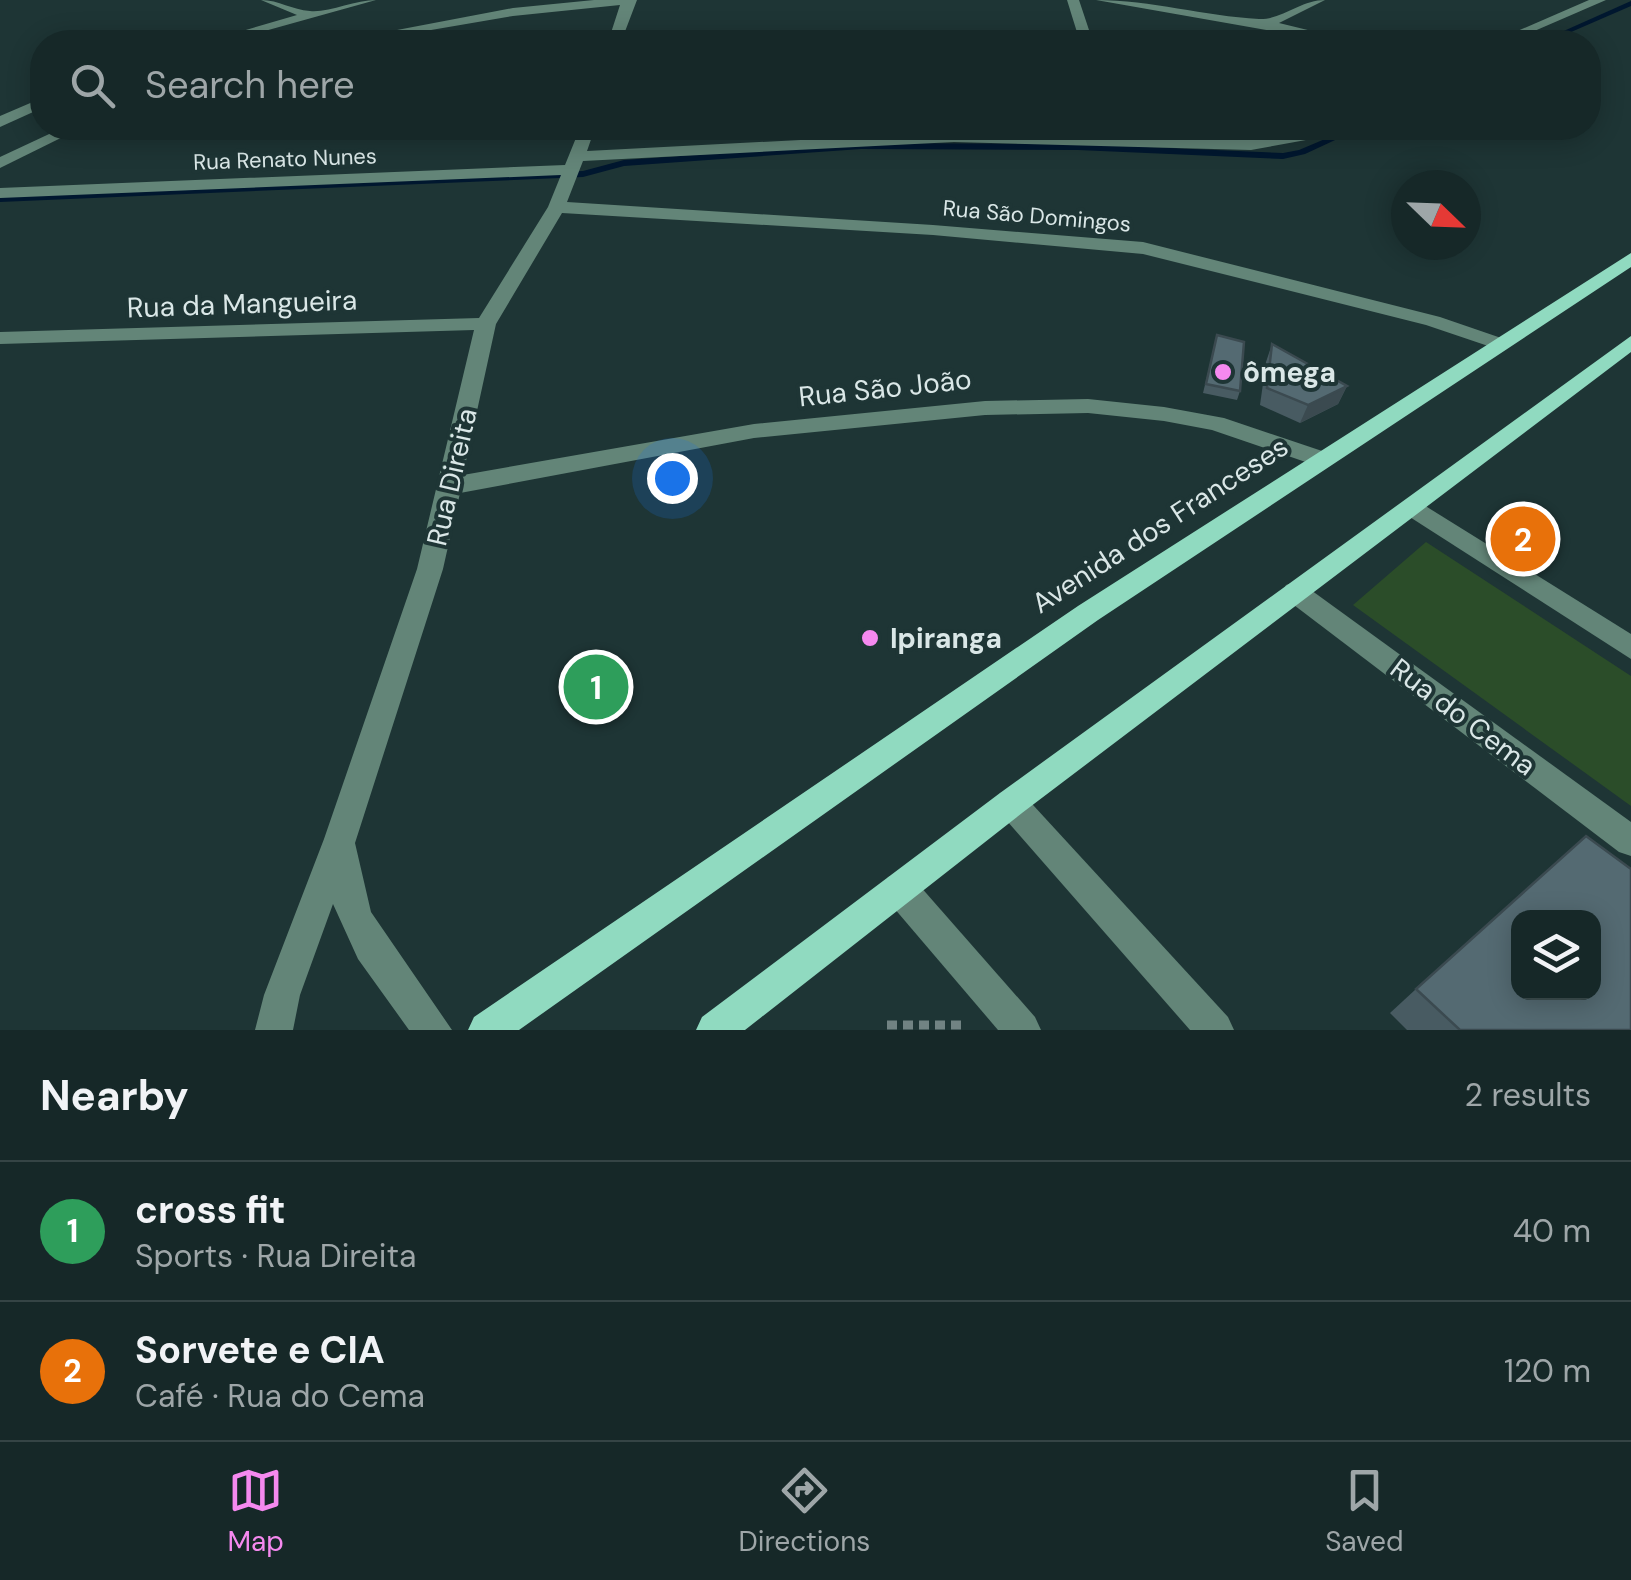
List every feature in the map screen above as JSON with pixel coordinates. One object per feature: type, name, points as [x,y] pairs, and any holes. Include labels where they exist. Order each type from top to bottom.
[{"type":"main road","name":"Avenida dos Franceses","points":[[487,1030],[1088,613],[1631,258]]},
{"type":"main road","points":[[715,1030],[1011,803],[1631,342]]},
{"type":"street","points":[[267,0],[311,16]]},
{"type":"street","points":[[257,30],[370,0]]},
{"type":"street","points":[[410,30],[513,12],[629,0],[619,30]]},
{"type":"street","points":[[1073,0],[1084,30]]},
{"type":"street","points":[[1102,0],[1294,30]]},
{"type":"street","points":[[1266,24],[1319,0]]},
{"type":"street","points":[[1528,30],[1600,0]]},
{"type":"street","points":[[0,122],[30,108]]},
{"type":"street","points":[[0,163],[48,140]]},
{"type":"street","name":"Rua Direita","points":[[274,1030],[282,994],[340,839],[430,569],[486,324],[568,178],[582,140]]},
{"type":"street","points":[[568,178],[767,140]]},
{"type":"street","points":[[1065,140],[1250,145],[1288,140]]},
{"type":"street","name":"Rua Renato Nunes","points":[[0,193],[568,178]]},
{"type":"street","name":"Rua São Domingos","points":[[568,178],[933,230],[1143,248],[1415,316],[1500,344]]},
{"type":"street","name":"Rua da Mangueira","points":[[0,338],[486,324]]},
{"type":"street","name":"Rua São João","points":[[451,486],[754,431],[985,408],[1088,406],[1164,414],[1216,423],[1322,460]]},
{"type":"street","points":[[1410,506],[1631,648]]},
{"type":"street","name":"Rua do Cema","points":[[1295,592],[1631,841]]},
{"type":"street","points":[[1011,803],[1214,1030]]},
{"type":"street","name":"Rua Direita","points":[[340,839],[340,864],[357,924],[385,972],[433,1030]]},
{"type":"street","points":[[900,889],[1020,1028]]},
{"type":"path","points":[[887,1025],[1020,1028]]},
{"type":"green space","points":[[1426,542],[1631,676],[1631,806],[1353,605]]},
{"type":"building","name":"ômega","points":[[1217,335],[1244,342],[1240,391],[1206,384]]},
{"type":"building","points":[[1272,344],[1347,386],[1308,405],[1267,388]]},
{"type":"building","points":[[1586,836],[1631,869],[1631,1030],[1460,1030],[1416,989]]},
{"type":"waterway","points":[[1570,30],[1631,3]]},
{"type":"waterway","points":[[0,199],[583,174],[624,163],[861,146],[1078,147],[1283,156],[1330,140]]},
{"type":"place","name":"ômega","points":[[1223,372]]},
{"type":"place","name":"Sorvete e CIA","points":[[1523,539]]},
{"type":"place","name":"Ipiranga","points":[[870,638]]},
{"type":"place","name":"cross fit","points":[[596,687]]}]
